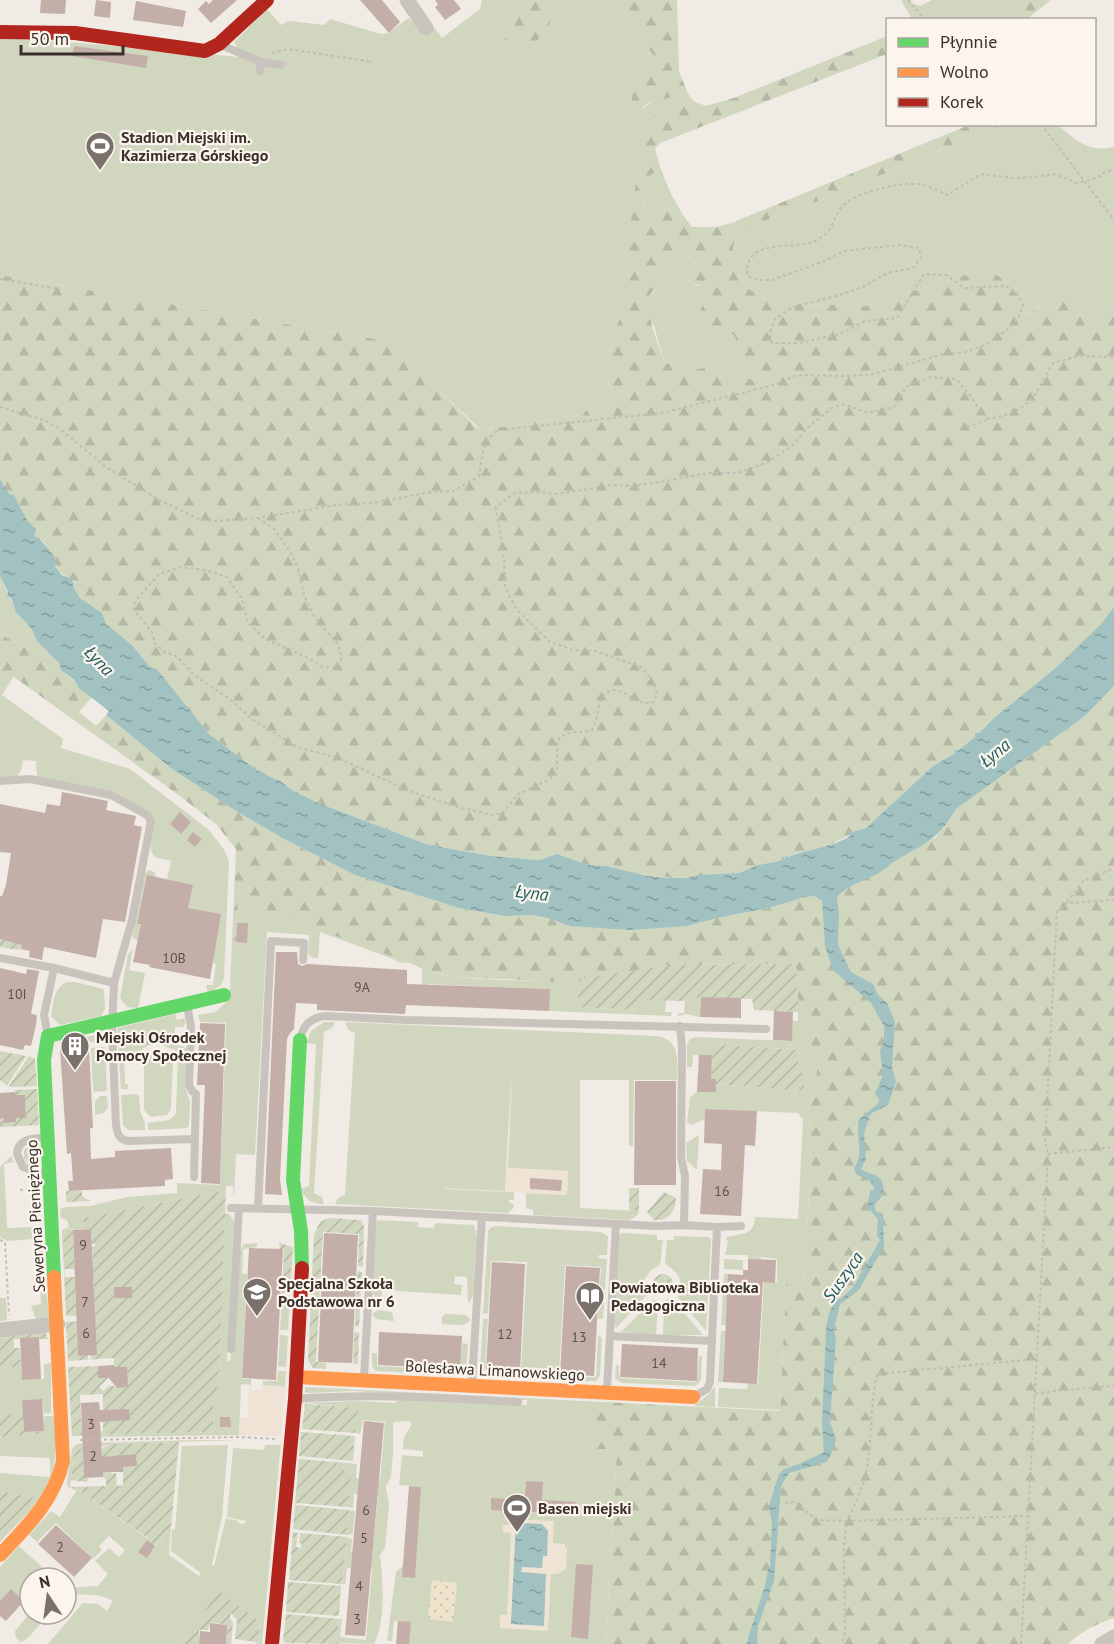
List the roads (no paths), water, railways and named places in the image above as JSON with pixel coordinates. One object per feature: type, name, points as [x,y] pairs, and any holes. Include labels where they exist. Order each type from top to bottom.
[{"type":"street","points":[[0,32],[75,33],[205,51],[219,44],[267,0]]},
{"type":"street","points":[[407,0],[426,28]]},
{"type":"street","points":[[48,1036],[224,995]]},
{"type":"street","name":"Seweryna Pieniężnego","points":[[0,1554],[50,1498],[61,1475],[64,1441],[44,1060],[48,1036]]},
{"type":"street","points":[[272,1644],[295,1399],[303,1254],[293,1180],[300,1040]]},
{"type":"street","points":[[4,1326],[58,1324]]},
{"type":"street","name":"Bolesława Limanowskiego","points":[[296,1377],[693,1396]]},
{"type":"street","points":[[1102,1644],[1114,1637]]},
{"type":"lane","points":[[219,44],[260,67],[281,65]]},
{"type":"lane","points":[[0,781],[30,779],[111,795],[147,815],[151,821],[132,920],[114,982],[112,1020],[115,1115],[118,1134],[122,1140],[195,1139]]},
{"type":"lane","points":[[258,1209],[271,941],[304,943],[303,960]]},
{"type":"lane","points":[[0,958],[114,982]]},
{"type":"lane","points":[[48,1036],[44,1015],[54,968]]},
{"type":"lane","points":[[187,1004],[192,1026],[189,1085],[196,1094],[194,1178]]},
{"type":"lane","points":[[300,1040],[307,1024],[316,1018],[326,1016],[766,1029]]},
{"type":"lane","points":[[680,1026],[682,1047],[681,1157],[685,1176],[684,1225]]},
{"type":"lane","points":[[48,1138],[26,1140],[20,1143],[17,1154],[23,1167],[50,1176]]},
{"type":"lane","points":[[231,1349],[235,1208],[373,1211],[656,1226],[741,1226]]},
{"type":"lane","points":[[364,1381],[373,1211]]},
{"type":"lane","points":[[472,1386],[482,1217]]},
{"type":"lane","points":[[607,1392],[616,1224]]},
{"type":"lane","points":[[693,1396],[704,1393],[709,1385],[717,1227]]},
{"type":"lane","points":[[610,1336],[712,1341]]},
{"type":"lane","points":[[295,1399],[396,1396],[518,1402]]},
{"type":"water","name":"Łyna","points":[[0,479],[9,494],[14,495],[27,520],[36,529],[34,536],[39,538],[55,557],[55,566],[62,575],[72,579],[80,598],[102,613],[106,624],[132,645],[150,667],[157,669],[209,734],[254,768],[318,803],[429,845],[491,856],[539,860],[557,854],[588,865],[606,866],[648,876],[685,878],[739,873],[758,865],[780,861],[786,858],[784,856],[789,857],[835,843],[850,836],[849,833],[866,828],[933,766],[954,754],[955,750],[959,750],[975,737],[975,733],[979,733],[1058,666],[1101,624],[1114,607],[1114,686],[1085,716],[956,809],[943,828],[931,839],[877,874],[851,886],[837,897],[838,944],[842,954],[851,972],[873,984],[878,995],[887,1003],[895,1022],[892,1067],[896,1081],[888,1105],[869,1117],[864,1134],[866,1159],[861,1169],[877,1176],[882,1181],[883,1191],[875,1204],[875,1211],[883,1214],[884,1247],[858,1291],[840,1304],[834,1329],[836,1340],[830,1422],[836,1439],[830,1457],[826,1462],[789,1473],[781,1486],[774,1581],[758,1626],[757,1644],[748,1644],[748,1638],[770,1566],[772,1524],[769,1506],[779,1474],[784,1469],[824,1452],[822,1424],[828,1317],[835,1300],[842,1298],[854,1286],[880,1240],[877,1236],[878,1219],[867,1207],[870,1191],[875,1189],[869,1180],[857,1175],[854,1169],[859,1156],[859,1119],[879,1103],[875,1094],[883,1075],[880,1051],[884,1042],[884,1026],[871,1003],[833,970],[825,946],[822,901],[814,896],[805,897],[769,908],[687,926],[630,930],[569,926],[548,918],[531,915],[505,916],[459,908],[355,875],[284,839],[172,769],[106,715],[109,711],[79,688],[37,641],[31,628],[16,612],[0,576]]},
{"type":"water","points":[[516,1523],[542,1524],[548,1531],[547,1556],[543,1556],[542,1568],[522,1567],[521,1572],[546,1574],[544,1626],[511,1624]]},
{"type":"place","name":"Stadion Miejski im. Kazimierza Górskiego","points":[[100,172]]},
{"type":"place","name":"Miejski Ośrodek Pomocy Społecznej","points":[[75,1072]]},
{"type":"place","name":"Specjalna Szkoła Podstawowa nr 6","points":[[257,1318]]},
{"type":"place","name":"Powiatowa Biblioteka Pedagogiczna","points":[[590,1322]]},
{"type":"place","name":"Basen miejski","points":[[517,1534]]},
{"type":"water label","name":"Suszyca","points":[[843,1277]]}]
